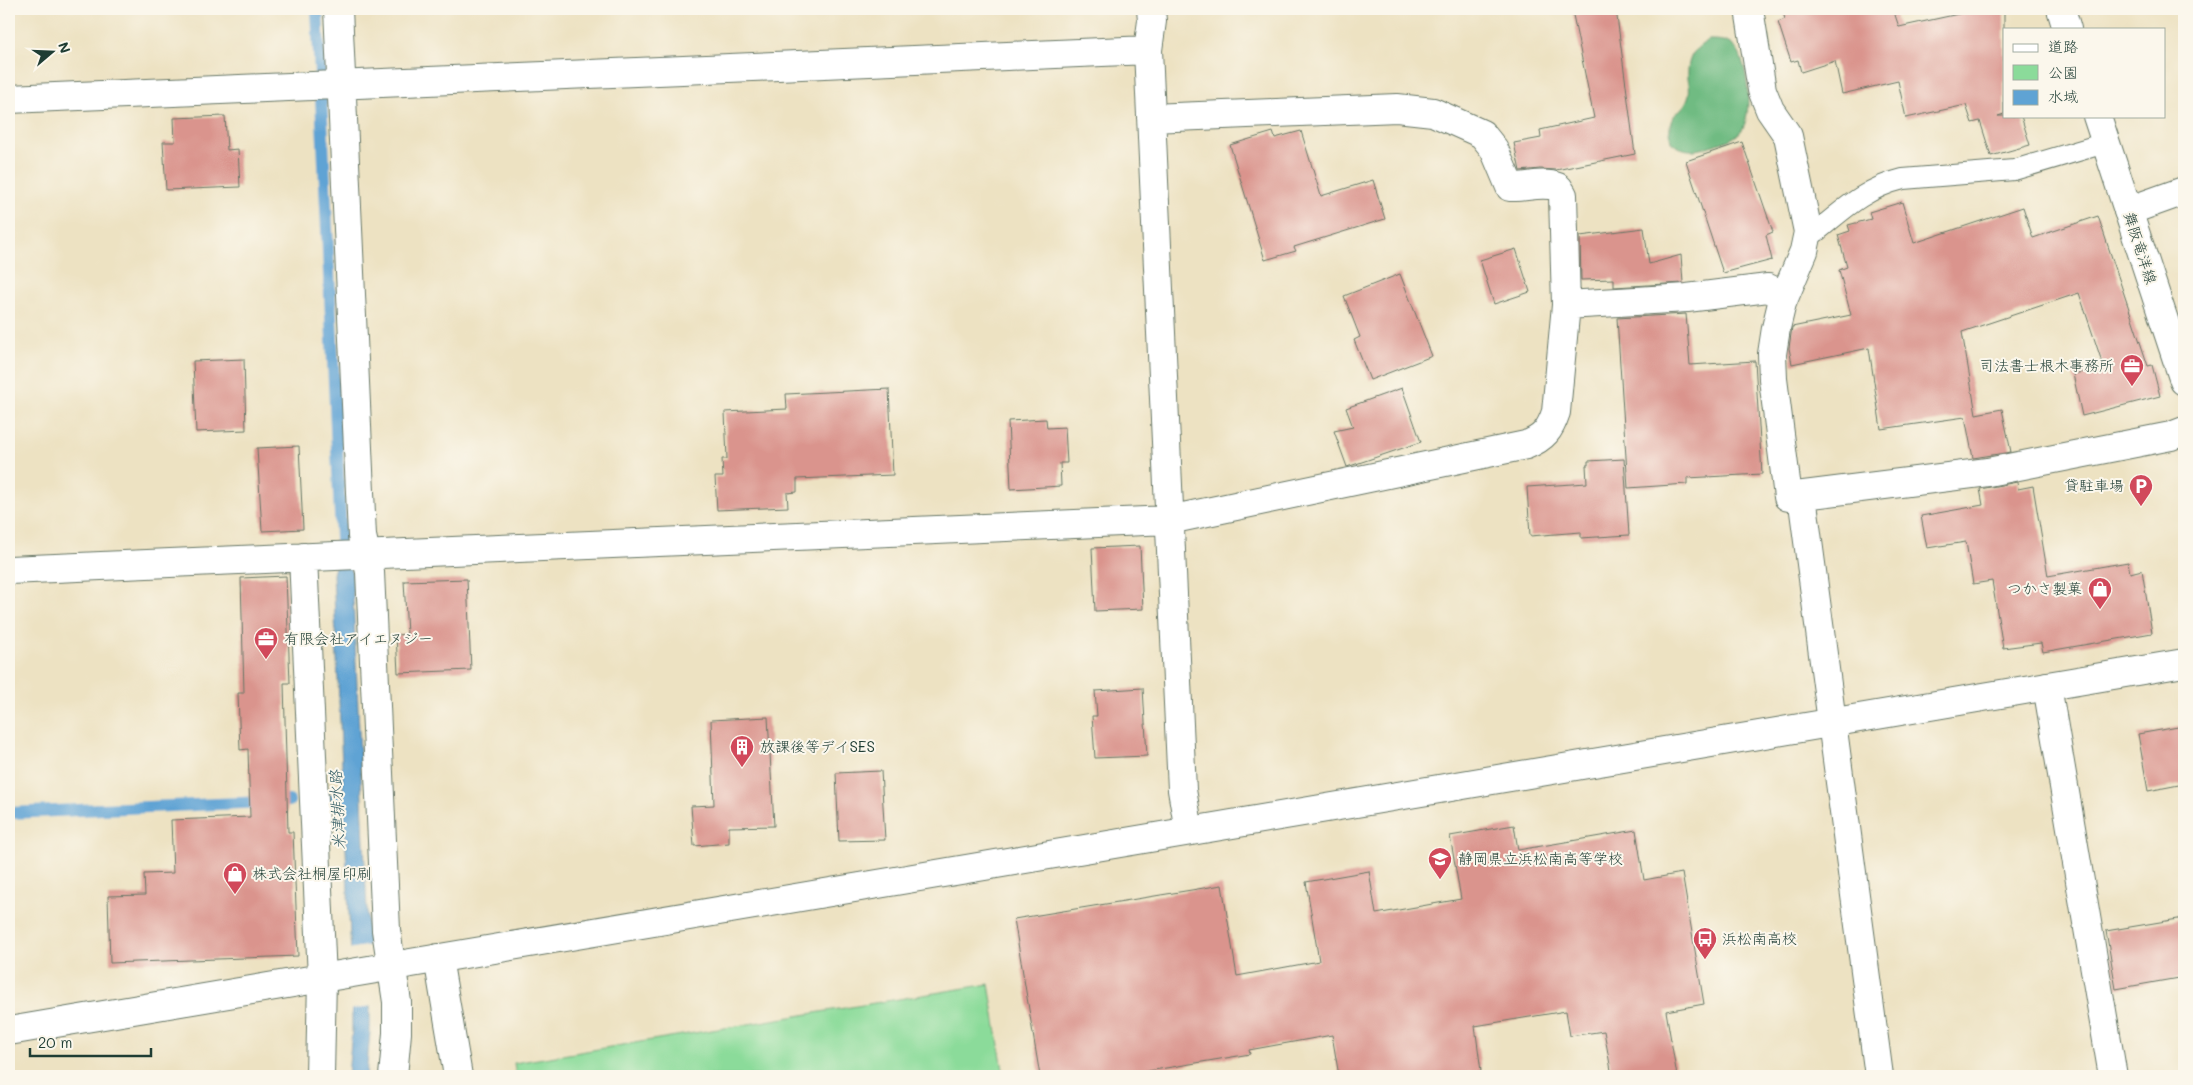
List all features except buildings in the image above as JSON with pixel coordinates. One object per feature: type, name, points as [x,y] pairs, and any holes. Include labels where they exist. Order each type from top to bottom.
[{"type":"street","points":[[338,9],[327,86],[362,536],[350,555]]},
{"type":"street","points":[[1151,9],[1152,21],[1148,50],[1169,520],[1182,790],[1189,831]]},
{"type":"street","points":[[1749,9],[1763,95],[1770,110],[1788,136],[1808,232],[1804,251],[1785,296],[1776,328],[1772,354],[1773,379],[1788,498],[1988,472],[2171,436],[2184,431]]},
{"type":"street","points":[[2061,9],[2067,28]]},
{"type":"street","points":[[9,99],[1148,50]]},
{"type":"street","points":[[9,570],[1169,520],[1526,445],[1541,439],[1551,428],[1556,412],[1566,306],[1563,195],[1558,187],[1548,184],[1510,187],[1489,141],[1482,134],[1450,119],[1424,111],[1397,108],[1151,118]]},
{"type":"street","name":"舞阪竜洋線","points":[[2097,118],[2184,380]]},
{"type":"street","points":[[2128,211],[2184,191]]},
{"type":"street","points":[[1566,306],[1687,298],[1768,288],[1785,296]]},
{"type":"street","points":[[1802,496],[1879,1076]]},
{"type":"street","points":[[350,555],[370,572],[386,930],[397,1002],[398,1033],[393,1076]]},
{"type":"street","points":[[303,557],[327,977],[320,1076]]},
{"type":"street","points":[[9,1031],[2184,663]]},
{"type":"street","points":[[2047,686],[2113,1076]]},
{"type":"street","points":[[438,958],[458,1076]]},
{"type":"lane","points":[[1808,232],[1816,232],[1856,198],[1886,183],[1903,179],[2014,170],[2106,143]]},
{"type":"green space","points":[[1709,40],[1728,42],[1737,50],[1741,57],[1748,90],[1745,124],[1741,131],[1731,139],[1699,149],[1689,150],[1680,148],[1671,142],[1671,123],[1687,101],[1689,94],[1688,71],[1692,55]]},
{"type":"green space","points":[[989,984],[1004,1076],[516,1076],[514,1063]]},
{"type":"water","points":[[341,543],[352,573],[370,978],[370,1032],[366,1076],[348,1076],[352,1030],[352,978],[333,574]]},
{"type":"pier","points":[[371,945],[372,1006],[349,1010],[348,949]]},
{"type":"waterway","points":[[317,9],[342,559]]},
{"type":"waterway","name":"米津排水路","points":[[326,800],[353,799]]},
{"type":"waterway","points":[[9,813],[289,801]]},
{"type":"place","name":"司法書士根木事務所","points":[[2132,387]]},
{"type":"place","name":"貸駐車場","points":[[2141,507]]},
{"type":"place","name":"つかさ製菓","points":[[2100,610]]},
{"type":"place","name":"有限会社アイエヌジー","points":[[266,660]]},
{"type":"place","name":"放課後等デイSES","points":[[742,768]]},
{"type":"place","name":"静岡県立浜松南高等学校","points":[[1440,880]]},
{"type":"place","name":"株式会社桐屋印刷","points":[[235,895]]},
{"type":"place","name":"浜松南高校","points":[[1705,960]]}]
